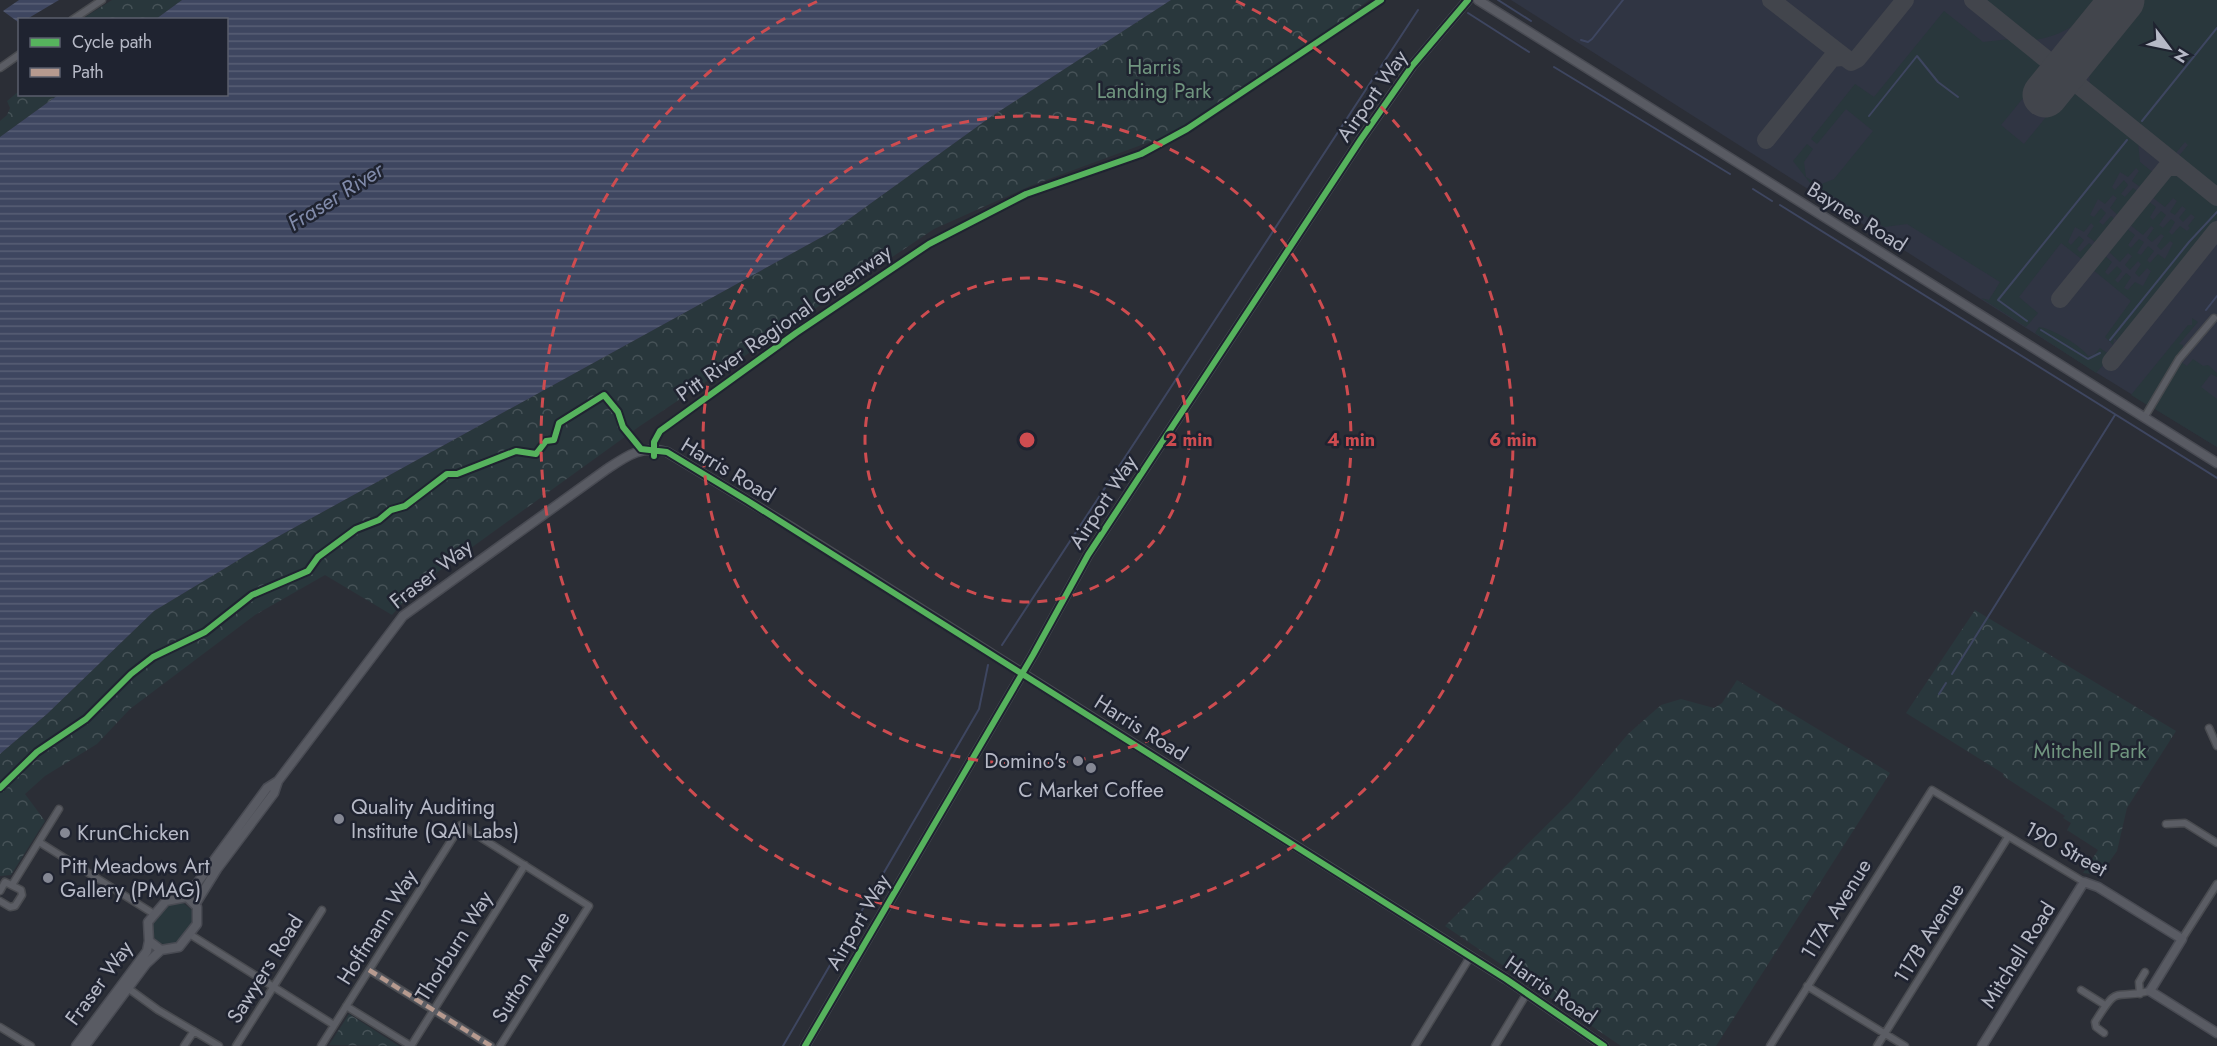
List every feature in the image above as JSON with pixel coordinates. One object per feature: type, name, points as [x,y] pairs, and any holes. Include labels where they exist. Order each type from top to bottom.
[{"type":"street","points":[[75,18],[102,0]]},
{"type":"street","name":"Airport Way","points":[[805,1046],[1088,555],[1355,148],[1418,58],[1468,0]]},
{"type":"street","name":"Baynes Road","points":[[1478,0],[2217,463]]},
{"type":"street","points":[[0,68],[18,55]]},
{"type":"street","points":[[2144,418],[2179,359],[2214,318]]},
{"type":"street","name":"Harris Road","points":[[654,449],[668,452],[1022,673],[1527,993],[1604,1046]]},
{"type":"street","name":"Fraser Way","points":[[196,903],[217,869],[274,793],[278,782],[396,624],[412,608],[607,469],[632,453],[654,449]]},
{"type":"street","points":[[2209,729],[2217,746]]},
{"type":"street","name":"Fraser Way","points":[[188,897],[267,788],[278,782]]},
{"type":"street","name":"190 Street","points":[[1932,790],[2182,939]]},
{"type":"street","name":"117A Avenue","points":[[1770,1046],[1932,790]]},
{"type":"street","points":[[12,885],[59,809]]},
{"type":"street","points":[[2166,824],[2185,823],[2217,843]]},
{"type":"street","name":"Hoffmann Way","points":[[323,1045],[461,825],[525,865]]},
{"type":"street","name":"117B Avenue","points":[[1877,1046],[2008,837]]},
{"type":"street","points":[[39,842],[154,914]]},
{"type":"street","name":"Sutton Avenue","points":[[500,1046],[589,906],[525,865]]},
{"type":"street","name":"Thorburn Way","points":[[411,1046],[525,865]]},
{"type":"street","points":[[0,891],[5,882],[21,890],[22,895],[15,906],[10,908],[0,901]]},
{"type":"street","name":"Mitchell Road","points":[[1982,1046],[2084,882]]},
{"type":"street","points":[[2104,1033],[2096,1027],[2095,1022],[2112,995],[2120,992],[2140,994],[2150,991],[2217,884]]},
{"type":"street","points":[[188,897],[196,903],[199,919],[191,935],[178,947],[160,950],[149,941],[147,928],[154,914],[166,901],[188,897]]},
{"type":"street","name":"Sawyers Road","points":[[236,1046],[322,910]]},
{"type":"street","points":[[191,935],[334,1025]]},
{"type":"street","name":"Fraser Way","points":[[85,1046],[147,951],[149,941]]},
{"type":"street","name":"Fraser Way","points":[[76,1046],[125,986],[160,950]]},
{"type":"street","points":[[1415,1046],[1470,957]]},
{"type":"street","points":[[369,970],[491,1046]]},
{"type":"street","points":[[2140,994],[2139,982],[2145,972]]},
{"type":"street","points":[[125,986],[219,1046]]},
{"type":"street","points":[[1807,986],[1905,1046]]},
{"type":"street","points":[[2080,990],[2105,1005]]},
{"type":"street","points":[[2150,991],[2217,1033]]},
{"type":"street","points":[[1495,1046],[1527,993]]},
{"type":"street","points":[[346,1006],[411,1046]]},
{"type":"street","points":[[0,1027],[31,1046]]},
{"type":"street","points":[[184,1046],[194,1031]]},
{"type":"shaded area","points":[[1511,0],[2217,0],[2217,447],[2097,373]]},
{"type":"green space","points":[[112,0],[182,0],[157,18],[84,18]]},
{"type":"green space","name":"Harris Landing Park","points":[[1171,0],[1369,0],[1307,46],[1174,133],[1030,186],[934,229],[640,426],[417,587],[392,615],[325,575],[255,615],[130,709],[97,744],[45,776],[25,794],[45,821],[11,875],[0,876],[0,754],[47,714],[154,611],[270,541],[831,232],[992,116]]},
{"type":"green space","points":[[1985,0],[2102,0],[2088,15],[2064,31],[2035,40]]},
{"type":"green space","points":[[2141,0],[2217,0],[2217,188],[2178,157],[2188,145],[2185,142],[2175,154],[2090,85],[2089,65]]},
{"type":"green space","points":[[1944,11],[1983,42],[2010,39],[2047,69],[2001,125],[2024,144],[2069,89],[2138,142],[2140,162],[2155,174],[2143,189],[2132,181],[2139,171],[2136,168],[2128,177],[2120,172],[2112,187],[2115,190],[2124,180],[2128,185],[2121,194],[2125,197],[2133,188],[2140,193],[2120,217],[2110,208],[2117,198],[2113,195],[2105,204],[2098,199],[2090,215],[2094,217],[2101,208],[2106,213],[2099,222],[2103,225],[2111,216],[2117,221],[2098,244],[2087,236],[2094,226],[2091,223],[2084,232],[2075,227],[2068,242],[2071,245],[2079,236],[2084,240],[2077,249],[2080,252],[2089,243],[2095,248],[2084,261],[2061,243],[2019,297],[2038,313],[2026,327],[1981,298],[1989,300],[2000,282],[1907,224],[1884,227],[1810,183],[1793,161],[1807,144],[1813,149],[1804,162],[1806,177],[1819,185],[1834,179],[1873,131],[1846,109],[1817,144],[1811,139],[1855,84],[1874,97]]},
{"type":"green space","points":[[18,92],[18,96],[57,96],[0,137],[0,121],[7,115],[10,108],[7,101]]},
{"type":"green space","points":[[2172,171],[2217,206],[2217,219],[2118,341],[2114,338],[2113,345],[2105,337],[2131,301],[2092,269],[2104,255],[2112,262],[2105,272],[2108,275],[2117,266],[2122,271],[2115,280],[2118,283],[2126,273],[2131,277],[2124,288],[2128,290],[2135,282],[2143,286],[2151,271],[2147,268],[2139,277],[2135,273],[2141,264],[2138,261],[2130,270],[2125,265],[2132,256],[2128,253],[2120,262],[2107,250],[2126,228],[2135,235],[2128,245],[2131,248],[2139,239],[2144,242],[2137,253],[2141,255],[2148,246],[2154,251],[2147,260],[2150,263],[2158,254],[2165,259],[2173,243],[2170,241],[2161,250],[2157,246],[2164,236],[2161,234],[2152,242],[2147,238],[2154,228],[2151,226],[2143,235],[2129,224],[2148,201],[2156,207],[2150,217],[2153,220],[2161,211],[2166,215],[2159,225],[2163,228],[2171,219],[2175,222],[2169,232],[2172,235],[2180,226],[2187,231],[2190,228],[2188,226],[2195,217],[2191,214],[2183,222],[2179,218],[2186,209],[2182,206],[2175,215],[2170,212],[2177,201],[2173,198],[2165,207],[2152,197]]},
{"type":"green space","points":[[2192,318],[2198,322],[2179,344],[2183,345],[2183,348],[2147,405],[2131,395],[2188,325],[2192,325]]},
{"type":"green space","points":[[2039,327],[2066,338],[2080,347],[2088,356],[2094,355],[2100,348],[2111,356],[2096,373],[2035,333]]},
{"type":"green space","points":[[2193,359],[2203,366],[2208,365],[2217,373],[2217,377],[2211,374],[2201,387],[2217,399],[2217,447],[2153,408],[2181,362],[2187,366]]},
{"type":"green space","name":"Mitchell Park","points":[[1975,610],[2176,731],[2127,808],[2117,851],[2100,875],[2083,873],[2098,850],[2067,830],[2071,823],[2063,818],[2065,816],[2003,776],[2004,774],[1906,713]]},
{"type":"green space","points":[[1737,680],[1890,773],[1716,1046],[1621,1046],[1445,926],[1573,799],[1628,734],[1661,705],[1681,699],[1714,708],[1722,703]]},
{"type":"green space","points":[[182,902],[192,910],[194,921],[179,942],[174,945],[163,944],[155,939],[152,933],[155,918],[167,905]]},
{"type":"green space","points":[[349,1014],[399,1046],[329,1045]]},
{"type":"water","points":[[19,0],[59,0],[29,18],[18,18],[18,22],[3,11]]},
{"type":"water","name":"Fraser River","points":[[182,0],[1171,0],[992,116],[831,232],[270,541],[154,611],[47,714],[0,754],[0,137],[57,96],[228,96],[228,18],[157,18]]},
{"type":"waterway","points":[[1498,0],[1531,21]]},
{"type":"waterway","points":[[1581,40],[1588,42],[1592,39],[1623,0]]},
{"type":"waterway","points":[[1002,645],[1418,10]]},
{"type":"waterway","points":[[1468,13],[1529,52]]},
{"type":"waterway","points":[[2142,121],[2217,28]]},
{"type":"waterway","points":[[1869,116],[1917,56],[1938,82],[1958,97]]},
{"type":"waterway","points":[[1554,67],[1730,174]]},
{"type":"waterway","points":[[2027,321],[1998,300],[2127,140]]},
{"type":"waterway","points":[[1753,189],[1772,201]]},
{"type":"waterway","points":[[1780,205],[2217,478]]},
{"type":"waterway","points":[[2110,340],[2189,242],[2217,212]]},
{"type":"waterway","points":[[2206,310],[2217,296]]},
{"type":"waterway","points":[[2041,330],[2088,359],[2100,353]]},
{"type":"waterway","points":[[1952,674],[2115,415]]},
{"type":"waterway","points":[[783,1046],[979,709],[988,665]]},
{"type":"waterway","points":[[1939,694],[1946,683]]},
{"type":"taxiway","points":[[1771,0],[1851,62],[1857,59],[1905,0]]},
{"type":"taxiway","points":[[1973,0],[2217,197]]},
{"type":"taxiway","points":[[1766,140],[1832,58],[1842,57]]},
{"type":"taxiway","points":[[2060,299],[2167,167],[2180,167]]},
{"type":"taxiway","points":[[2111,362],[2217,230]]},
{"type":"runway","points":[[2045,95],[2122,0]]},
{"type":"marked path","points":[[369,970],[491,1046]]},
{"type":"cycle path","name":"Pitt River Regional Greenway","points":[[654,456],[654,442],[660,431],[796,333],[929,244],[1026,194],[1141,154],[1187,129],[1381,0]]},
{"type":"cycle path","points":[[805,1046],[1033,655],[1088,555],[1361,139],[1412,66],[1468,0]]},
{"type":"cycle path","points":[[0,788],[37,752],[86,719],[131,674],[153,657],[205,632],[252,595],[308,571],[318,557],[356,529],[379,520],[391,510],[405,506],[447,474],[457,474],[516,451],[536,454],[546,441],[554,440],[559,423],[604,395],[618,412],[623,427],[641,449],[667,452],[748,501],[1506,979],[1604,1046]]},
{"type":"place","name":"Domino's","points":[[1078,761]]},
{"type":"place","name":"C Market Coffee","points":[[1091,768]]},
{"type":"place","name":"Quality Auditing Institute (QAI Labs)","points":[[339,819]]},
{"type":"place","name":"KrunChicken","points":[[65,833]]},
{"type":"place","name":"Pitt Meadows Art Gallery (PMAG)","points":[[48,878]]}]
